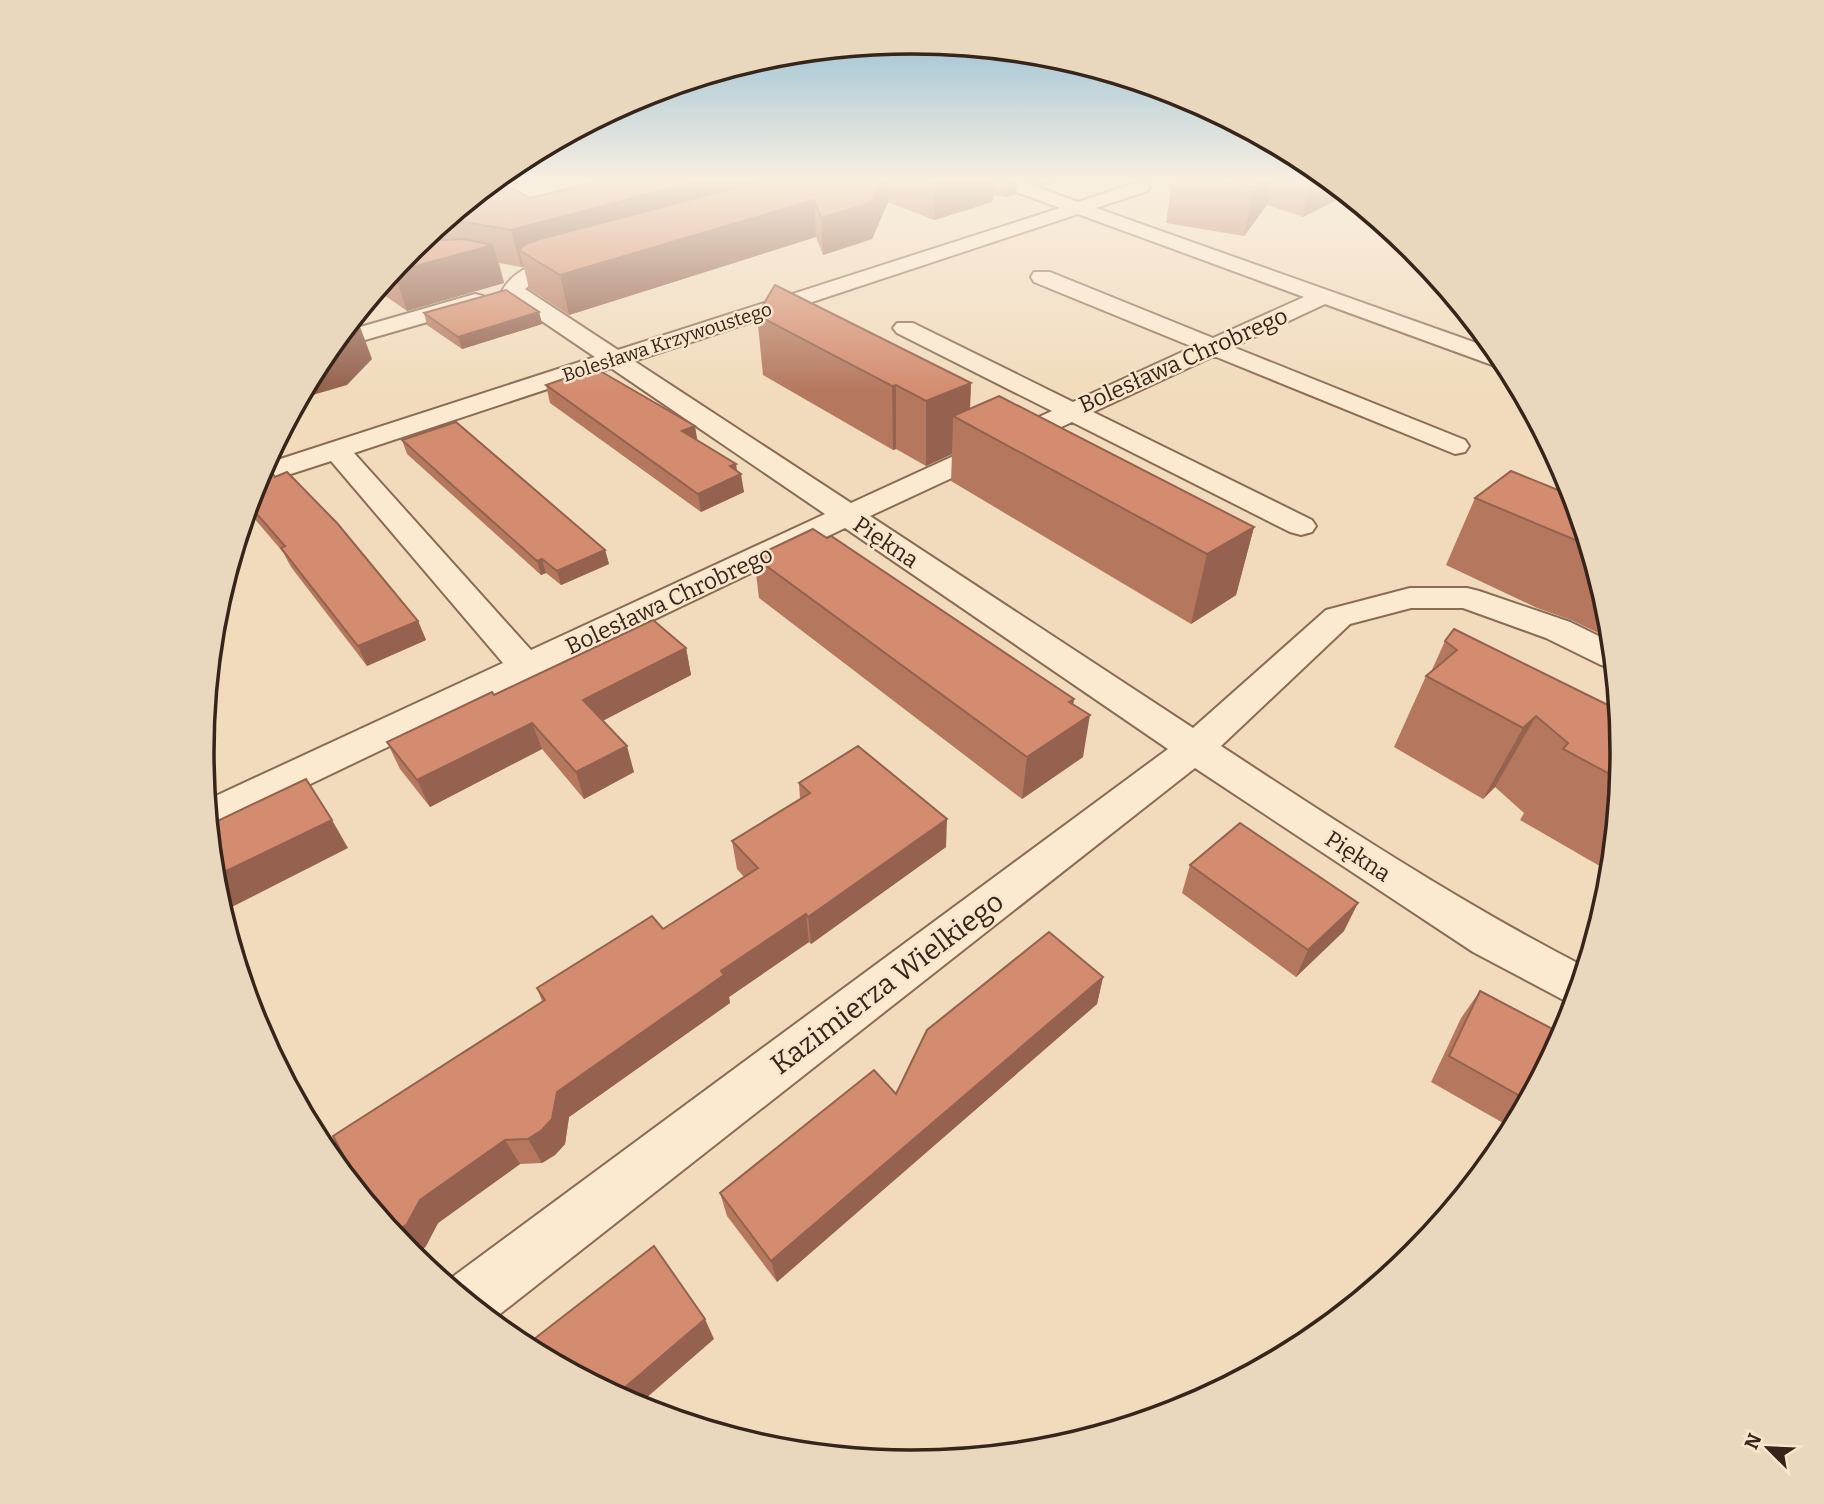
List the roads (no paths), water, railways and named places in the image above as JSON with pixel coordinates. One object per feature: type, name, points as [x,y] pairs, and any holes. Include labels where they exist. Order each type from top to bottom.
[{"type":"street","name":"Bolesława Krzywoustego","points":[[274,470],[948,250]]},
{"type":"street","points":[[1193,250],[1485,354]]},
{"type":"street","points":[[352,335],[511,280],[600,254]]},
{"type":"street","points":[[1042,277],[1455,446]]},
{"type":"street","name":"Piękna","points":[[511,280],[616,359],[846,516],[1331,839],[1489,939],[1571,983]]},
{"type":"street","name":"Bolesława Chrobrego","points":[[217,813],[846,516],[1322,297]]},
{"type":"street","points":[[905,328],[1301,526]]},
{"type":"street","points":[[336,449],[527,668]]},
{"type":"street","name":"Kazimierza Wielkiego","points":[[475,1296],[1196,747],[1338,617],[1410,598],[1467,598],[1558,630],[1602,652]]}]
